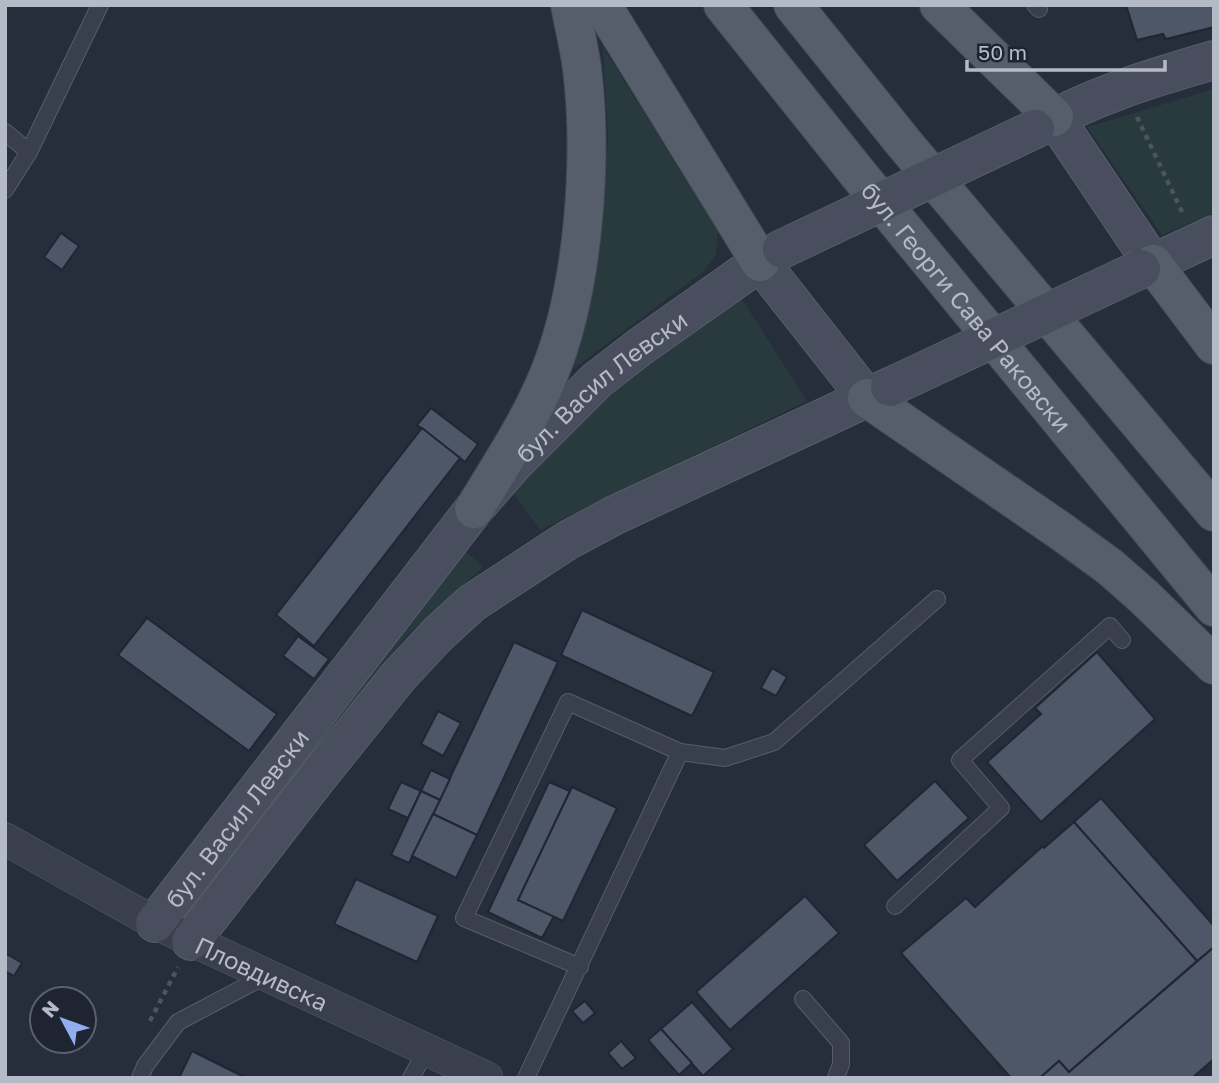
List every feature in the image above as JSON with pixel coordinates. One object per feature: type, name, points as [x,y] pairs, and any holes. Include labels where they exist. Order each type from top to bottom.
[{"type":"main road","points":[[474,509],[525,424],[550,374],[567,319],[578,257],[583,207],[586,128],[582,69],[570,5]]},
{"type":"main road","points":[[602,5],[771,256],[878,393],[1016,501],[1110,567],[1214,665]]},
{"type":"main road","name":"бул. Георги Сава Раковски","points":[[723,5],[1214,607]]},
{"type":"main road","points":[[793,5],[912,153],[1214,512]]},
{"type":"main road","points":[[939,5],[1045,123],[1147,267],[1214,345]]},
{"type":"main road","name":"бул. Васил Левски","points":[[155,923],[474,509],[515,462],[597,380],[641,346],[771,256],[1123,88],[1214,60]]},
{"type":"main road","name":"бул. Васил Левски","points":[[191,941],[398,677],[437,635],[472,603],[568,540],[615,514],[1205,239]]},
{"type":"street","name":"Пловдивска","points":[[5,839],[191,941],[488,1078]]},
{"type":"lane","points":[[5,190],[29,152],[100,5]]},
{"type":"lane","points":[[5,132],[29,152]]},
{"type":"lane","points":[[580,967],[464,918],[568,702],[680,752],[724,758],[774,742],[936,599]]},
{"type":"lane","points":[[895,906],[1001,808],[960,760],[1110,626],[1122,640]]},
{"type":"lane","points":[[526,1078],[680,752]]},
{"type":"lane","points":[[140,1078],[145,1066],[178,1022],[267,975]]},
{"type":"lane","points":[[803,999],[841,1042],[842,1065],[836,1078]]},
{"type":"lane","points":[[411,1078],[427,1049]]},
{"type":"path","points":[[1123,88],[1205,239]]},
{"type":"path","points":[[146,1028],[191,941]]},
{"type":"shaded area","points":[[603,47],[718,232],[716,255],[703,272],[561,378],[600,250],[608,138]]},
{"type":"shaded area","points":[[1214,89],[1214,213],[1162,235],[1087,127]]},
{"type":"shaded area","points":[[740,296],[807,401],[540,530],[512,492],[611,392]]},
{"type":"shaded area","points":[[463,549],[483,567],[406,636],[221,874],[215,870]]},
{"type":"building","points":[[1126,5],[1214,5],[1214,27],[1166,39],[1163,34],[1137,40]]},
{"type":"building","points":[[61,233],[79,246],[62,270],[44,257]]},
{"type":"building","points":[[431,408],[478,444],[465,462],[417,425]]},
{"type":"building","points":[[422,428],[460,458],[314,646],[276,615]]},
{"type":"building","points":[[582,610],[714,672],[692,716],[561,655]]},
{"type":"building","points":[[147,618],[277,714],[249,751],[118,655]]},
{"type":"building","points":[[298,636],[329,659],[314,679],[283,656]]},
{"type":"building","points":[[514,642],[558,662],[477,835],[433,814]]},
{"type":"building","points":[[1097,652],[1155,719],[1041,822],[987,762],[1041,714],[1035,708]]},
{"type":"building","points":[[772,668],[787,677],[776,696],[761,688]]},
{"type":"building","points":[[438,711],[461,723],[443,756],[421,744]]},
{"type":"building","points":[[431,770],[450,779],[440,800],[421,791]]},
{"type":"building","points":[[935,781],[969,818],[897,881],[864,845]]},
{"type":"building","points":[[401,782],[421,791],[408,818],[388,809]]},
{"type":"building","points":[[549,782],[570,791],[518,900],[554,916],[542,938],[488,912]]},
{"type":"building","points":[[572,787],[617,808],[563,921],[518,900]]},
{"type":"building","points":[[421,791],[440,800],[409,863],[391,855]]},
{"type":"building","points":[[1101,798],[1214,926],[1214,947],[1197,961],[1074,822]]},
{"type":"building","points":[[433,814],[477,835],[456,878],[412,856]]},
{"type":"building","points":[[1074,822],[1197,961],[1069,1072],[1059,1061],[1040,1078],[1011,1078],[901,953],[966,898],[975,907]]},
{"type":"building","points":[[356,879],[438,916],[417,962],[334,924]]},
{"type":"building","points":[[805,896],[839,933],[730,1030],[696,992]]},
{"type":"building","points":[[1214,947],[1214,1059],[1192,1078],[1040,1078],[1059,1061],[1069,1072]]},
{"type":"building","points":[[5,953],[22,963],[14,976],[5,971]]},
{"type":"building","points":[[585,1001],[595,1013],[583,1023],[572,1011]]},
{"type":"building","points":[[692,1002],[733,1049],[703,1076],[661,1029]]},
{"type":"building","points":[[661,1029],[692,1063],[679,1075],[648,1040]]},
{"type":"building","points":[[621,1041],[636,1058],[622,1069],[608,1053]]},
{"type":"building","points":[[192,1051],[246,1078],[179,1078]]}]
